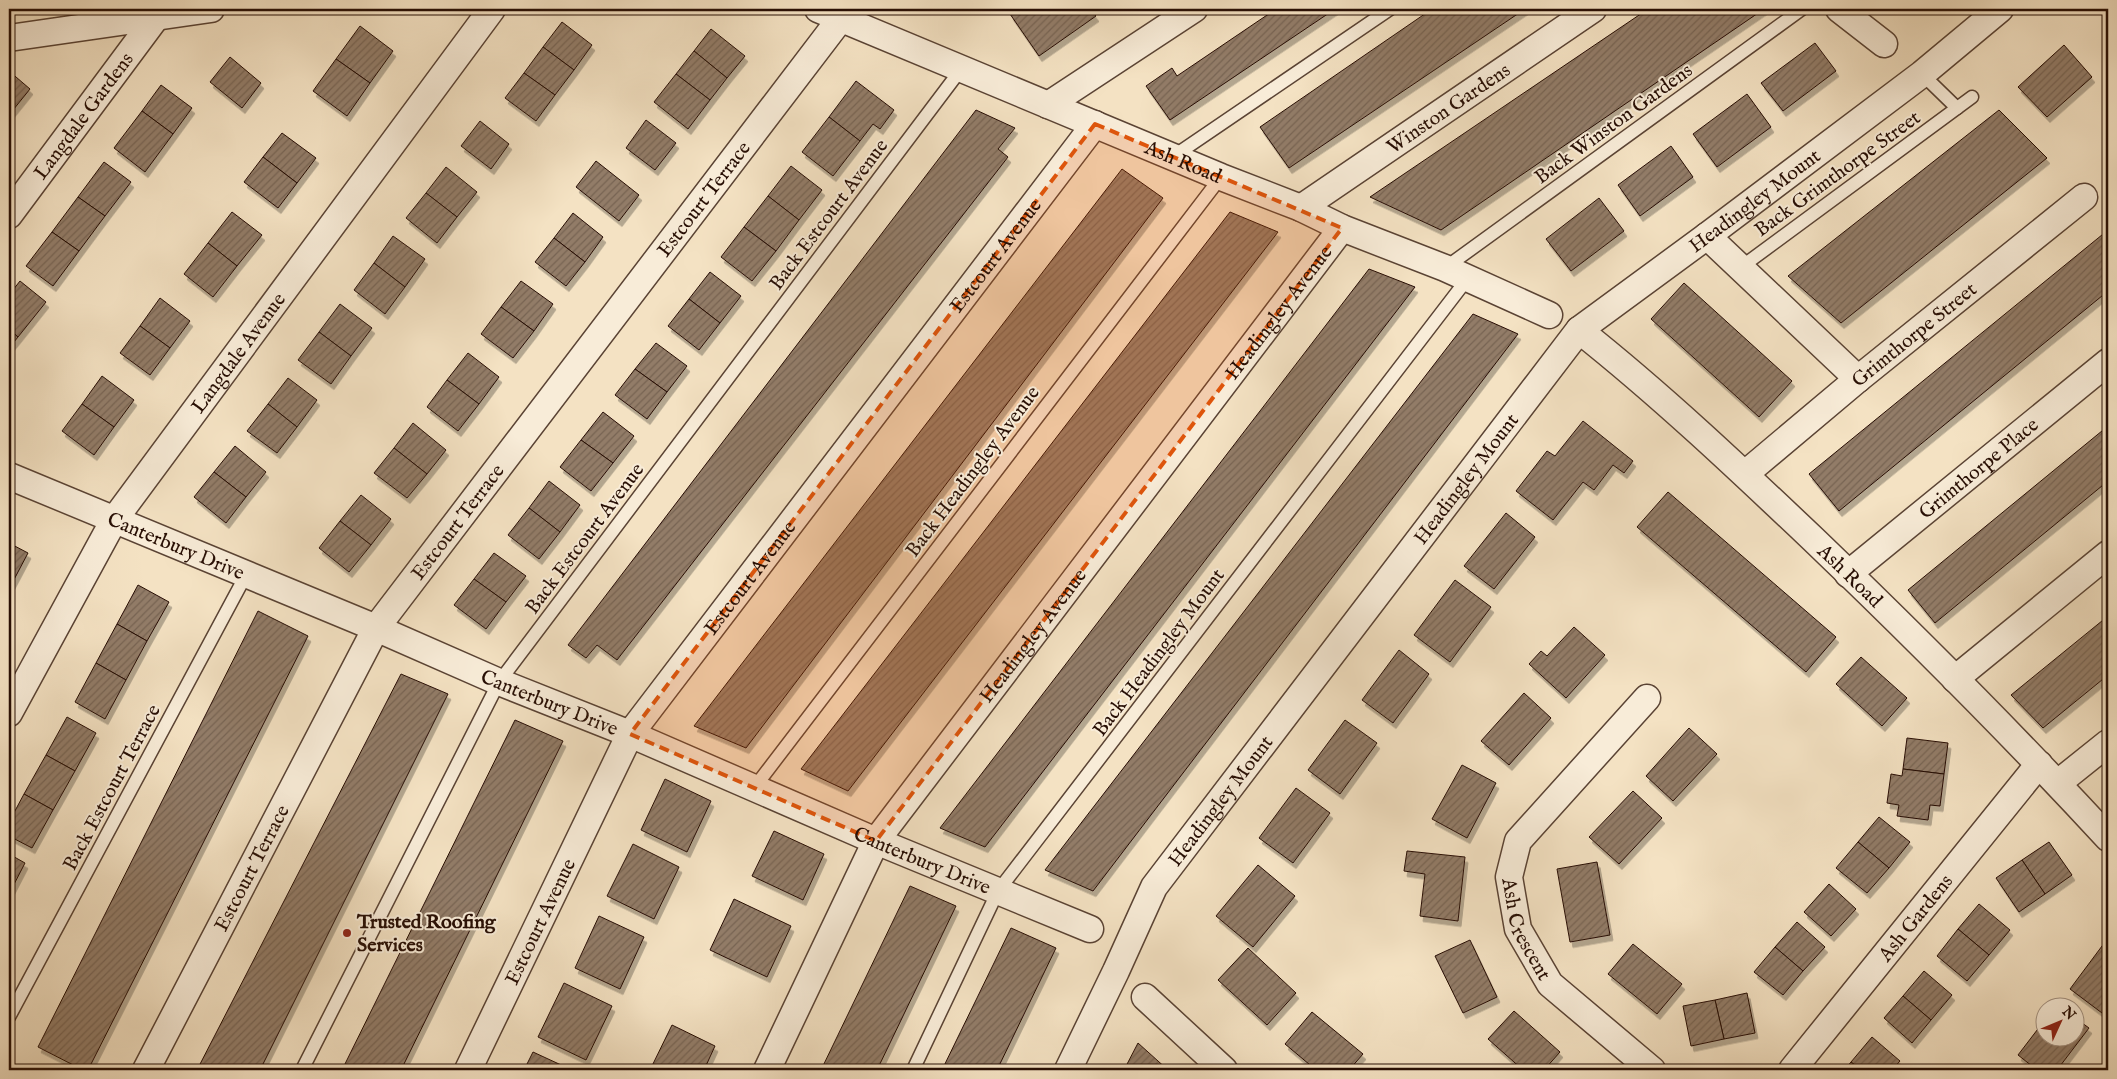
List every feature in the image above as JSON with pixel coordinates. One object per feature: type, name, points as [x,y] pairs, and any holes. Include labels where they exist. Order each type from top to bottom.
[{"type":"street","points":[[9,38],[211,9]]},
{"type":"street","name":"Langdale Avenue","points":[[9,713],[114,520],[492,9]]},
{"type":"street","points":[[1048,105],[1194,9]]},
{"type":"street","name":"Winston Gardens","points":[[1301,208],[1593,9]]},
{"type":"street","points":[[1839,9],[1884,44]]},
{"type":"street","name":"Headingley Mount","points":[[1068,1070],[1154,887],[1579,330],[1922,74],[2000,9]]},
{"type":"street","name":"Ash Road","points":[[829,13],[1174,156],[1220,177],[1301,208],[1342,228],[1456,273],[1549,316]]},
{"type":"street","name":"Estcourt Terrace","points":[[146,1070],[376,628],[829,13]]},
{"type":"street","name":"Langdale Gardens","points":[[9,215],[157,16]]},
{"type":"street","name":"Estcourt Avenue","points":[[468,1070],[630,734],[1095,124]]},
{"type":"street","name":"Grimthorpe Street","points":[[1744,474],[1858,379],[2084,197]]},
{"type":"street","name":"Headingley Avenue","points":[[767,1070],[876,841],[1342,228]]},
{"type":"street","points":[[1707,236],[1858,379]]},
{"type":"street","name":"Ash Road","points":[[1579,330],[1632,372],[1744,474],[1955,679],[2058,783],[2108,838]]},
{"type":"street","name":"Grimthorpe Place","points":[[1848,574],[2108,362]]},
{"type":"street","name":"Canterbury Drive","points":[[9,476],[376,628],[499,682],[630,734],[876,841],[1090,929]]},
{"type":"street","points":[[1955,679],[2108,554]]},
{"type":"street","name":"Ash Crescent","points":[[1647,698],[1518,841],[1509,877],[1518,929],[1550,984],[1652,1070]]},
{"type":"street","points":[[2058,783],[2108,743]]},
{"type":"street","name":"Ash Gardens","points":[[1792,1070],[2039,764]]},
{"type":"street","points":[[1145,997],[1224,1070]]},
{"type":"lane","points":[[1174,156],[1390,9]]},
{"type":"lane","name":"Back Winston Gardens","points":[[1456,273],[1802,9]]},
{"type":"lane","name":"Back Estcourt Avenue","points":[[302,1070],[499,682],[962,68]]},
{"type":"lane","points":[[1922,74],[1957,108]]},
{"type":"lane","name":"Back Grimthorpe Street","points":[[1740,268],[1972,97]]},
{"type":"lane","name":"Back Headingley Avenue","points":[[754,788],[1220,177]]},
{"type":"lane","name":"Back Headingley Mount","points":[[913,1070],[998,891],[1456,273]]},
{"type":"lane","name":"Back Estcourt Terrace","points":[[9,1017],[246,575]]},
{"type":"highlighted area","points":[[1095,124],[1342,228],[876,841],[630,734]]},
{"type":"building","points":[[1018,9],[1090,9],[1096,16],[1039,56],[1010,14]]},
{"type":"building","points":[[1276,9],[1335,9],[1170,120],[1146,86],[1172,68],[1177,76]]},
{"type":"building","points":[[1432,9],[1525,9],[1289,168],[1260,127]]},
{"type":"building","points":[[1648,9],[1764,9],[1441,230],[1370,197]]},
{"type":"building","points":[[562,22],[592,45],[574,70],[543,47]]},
{"type":"building","points":[[360,26],[393,51],[370,83],[336,59]]},
{"type":"building","points":[[711,29],[745,56],[727,78],[694,51]]},
{"type":"building","points":[[1815,43],[1836,71],[1783,111],[1761,83]]},
{"type":"building","points":[[2064,45],[2092,77],[2047,117],[2018,87]]},
{"type":"building","points":[[543,47],[574,70],[555,95],[524,73]]},
{"type":"building","points":[[694,51],[727,78],[710,100],[676,74]]},
{"type":"building","points":[[230,57],[261,83],[242,108],[210,82]]},
{"type":"building","points":[[336,59],[370,83],[347,116],[313,91]]},
{"type":"building","points":[[9,71],[30,89],[9,115]]},
{"type":"building","points":[[524,73],[555,95],[536,121],[505,98]]},
{"type":"building","points":[[676,74],[710,100],[688,129],[654,102]]},
{"type":"building","points":[[856,81],[894,110],[880,129],[873,124],[860,141],[829,117]]},
{"type":"building","points":[[161,85],[192,108],[173,134],[142,111]]},
{"type":"building","points":[[1747,94],[1771,127],[1717,167],[1693,134]]},
{"type":"building","points":[[976,110],[1015,128],[998,149],[1008,157],[617,660],[597,645],[586,658],[568,645]]},
{"type":"building","points":[[1999,110],[2047,158],[1841,323],[1788,276]]},
{"type":"building","points":[[142,111],[173,134],[145,172],[114,148]]},
{"type":"building","points":[[829,117],[860,141],[833,176],[802,152]]},
{"type":"building","points":[[646,120],[676,143],[655,170],[626,148]]},
{"type":"building","points":[[480,121],[509,144],[491,169],[461,146]]},
{"type":"building","points":[[282,133],[316,158],[297,183],[263,157]]},
{"type":"building","points":[[1671,146],[1693,177],[1640,216],[1618,185]]},
{"type":"building","points":[[263,157],[297,183],[278,208],[244,182]]},
{"type":"building","points":[[596,161],[639,195],[619,221],[576,187]]},
{"type":"building","points":[[104,162],[131,182],[105,216],[78,197]]},
{"type":"building","points":[[791,166],[822,190],[799,220],[768,196]]},
{"type":"building","points":[[446,167],[477,192],[457,217],[426,193]]},
{"type":"building","points":[[1122,169],[1163,198],[746,748],[694,726]]},
{"type":"building","points":[[426,193],[457,217],[437,243],[406,218]]},
{"type":"building","points":[[768,196],[799,220],[776,251],[744,227]]},
{"type":"building","points":[[78,197],[105,216],[79,251],[52,232]]},
{"type":"building","points":[[1599,198],[1624,231],[1571,271],[1546,239]]},
{"type":"building","points":[[232,212],[262,235],[237,266],[208,243]]},
{"type":"building","points":[[1230,212],[1278,232],[848,791],[801,769]]},
{"type":"building","points":[[573,213],[603,237],[585,262],[554,238]]},
{"type":"building","points":[[744,227],[776,251],[752,281],[721,257]]},
{"type":"building","points":[[2108,230],[2108,291],[1839,511],[1809,474]]},
{"type":"building","points":[[52,232],[79,251],[53,286],[26,266]]},
{"type":"building","points":[[393,236],[425,259],[405,287],[374,263]]},
{"type":"building","points":[[554,238],[585,262],[566,286],[535,262]]},
{"type":"building","points":[[208,243],[237,266],[213,297],[184,274]]},
{"type":"building","points":[[374,263],[405,287],[385,314],[354,290]]},
{"type":"building","points":[[1369,269],[1415,287],[985,847],[940,828]]},
{"type":"building","points":[[710,272],[741,296],[720,323],[689,299]]},
{"type":"building","points":[[20,281],[46,302],[18,337],[9,329],[9,295]]},
{"type":"building","points":[[521,281],[553,304],[534,331],[501,307]]},
{"type":"building","points":[[1684,283],[1792,381],[1759,417],[1651,319]]},
{"type":"building","points":[[160,298],[190,321],[170,348],[140,326]]},
{"type":"building","points":[[689,299],[720,323],[699,350],[668,326]]},
{"type":"building","points":[[340,304],[372,328],[351,356],[319,332]]},
{"type":"building","points":[[501,307],[534,331],[513,358],[481,334]]},
{"type":"building","points":[[1473,314],[1518,334],[1093,891],[1045,870]]},
{"type":"building","points":[[140,326],[170,348],[150,375],[120,353]]},
{"type":"building","points":[[9,329],[18,337],[9,348]]},
{"type":"building","points":[[319,332],[351,356],[331,384],[298,360]]},
{"type":"building","points":[[656,343],[687,366],[667,392],[635,369]]},
{"type":"building","points":[[468,353],[499,377],[479,404],[447,380]]},
{"type":"building","points":[[635,369],[667,392],[647,419],[615,395]]},
{"type":"building","points":[[102,376],[134,400],[114,427],[82,404]]},
{"type":"building","points":[[288,378],[317,400],[297,427],[268,404]]},
{"type":"building","points":[[447,380],[479,404],[458,431],[427,407]]},
{"type":"building","points":[[82,404],[114,427],[94,455],[62,431]]},
{"type":"building","points":[[268,404],[297,427],[277,453],[247,431]]},
{"type":"building","points":[[603,412],[634,436],[613,463],[581,440]]},
{"type":"building","points":[[1583,421],[1633,461],[1624,473],[1613,465],[1594,490],[1583,482],[1553,520],[1516,491],[1547,451],[1555,456]]},
{"type":"building","points":[[413,423],[446,450],[427,474],[394,448]]},
{"type":"building","points":[[2108,426],[2108,481],[1935,623],[1908,590]]},
{"type":"building","points":[[581,440],[613,463],[591,491],[560,467]]},
{"type":"building","points":[[235,446],[266,472],[246,497],[214,472]]},
{"type":"building","points":[[394,448],[427,474],[407,498],[374,473]]},
{"type":"building","points":[[214,472],[246,497],[226,523],[194,497]]},
{"type":"building","points":[[549,481],[580,505],[560,532],[529,508]]},
{"type":"building","points":[[1668,492],[1836,637],[1806,672],[1637,527]]},
{"type":"building","points":[[361,495],[391,519],[371,545],[340,521]]},
{"type":"building","points":[[529,508],[560,532],[539,559],[508,535]]},
{"type":"building","points":[[1506,513],[1535,537],[1494,589],[1464,566]]},
{"type":"building","points":[[340,521],[371,545],[349,572],[319,548]]},
{"type":"building","points":[[9,543],[28,553],[9,589]]},
{"type":"building","points":[[494,553],[526,576],[506,602],[474,579]]},
{"type":"building","points":[[474,579],[506,602],[486,629],[454,605]]},
{"type":"building","points":[[1455,580],[1491,607],[1450,662],[1414,635]]},
{"type":"building","points":[[138,585],[169,602],[147,641],[117,624]]},
{"type":"building","points":[[258,611],[308,636],[88,1070],[83,1070],[38,1047]]},
{"type":"building","points":[[2108,616],[2108,675],[2043,728],[2011,695]]},
{"type":"building","points":[[117,624],[147,641],[126,680],[96,663]]},
{"type":"building","points":[[1574,627],[1605,655],[1566,698],[1529,664],[1541,651],[1547,656]]},
{"type":"building","points":[[1399,650],[1429,674],[1393,723],[1362,700]]},
{"type":"building","points":[[1861,657],[1907,698],[1882,726],[1836,684]]},
{"type":"building","points":[[96,663],[126,680],[105,719],[75,702]]},
{"type":"building","points":[[401,674],[448,694],[260,1070],[197,1070]]},
{"type":"building","points":[[1524,693],[1551,718],[1509,765],[1481,741]]},
{"type":"building","points":[[67,717],[96,733],[75,771],[46,755]]},
{"type":"building","points":[[515,720],[563,741],[401,1070],[342,1070]]},
{"type":"building","points":[[1345,720],[1377,743],[1340,794],[1308,770]]},
{"type":"building","points":[[1689,728],[1717,754],[1673,801],[1646,776]]},
{"type":"building","points":[[1907,738],[1948,743],[1944,774],[1903,769]]},
{"type":"building","points":[[46,755],[75,771],[53,810],[24,794]]},
{"type":"building","points":[[1462,765],[1496,783],[1467,838],[1432,819]]},
{"type":"building","points":[[1903,769],[1944,774],[1940,806],[1930,805],[1928,820],[1897,816],[1899,805],[1887,803],[1891,774],[1902,776]]},
{"type":"building","points":[[665,779],[711,801],[687,852],[641,830]]},
{"type":"building","points":[[1296,788],[1330,813],[1293,863],[1259,838]]},
{"type":"building","points":[[1633,791],[1662,818],[1619,864],[1589,837]]},
{"type":"building","points":[[24,794],[53,810],[32,848],[9,836],[9,822]]},
{"type":"building","points":[[1879,817],[1910,842],[1889,868],[1858,842]]},
{"type":"building","points":[[774,831],[824,854],[803,900],[752,876]]},
{"type":"building","points":[[1858,842],[1889,868],[1867,893],[1836,868]]},
{"type":"building","points":[[2049,842],[2072,875],[2045,894],[2022,860]]},
{"type":"building","points":[[633,844],[679,867],[654,919],[607,896]]},
{"type":"building","points":[[1407,851],[1465,857],[1458,921],[1420,916],[1425,874],[1404,871]]},
{"type":"building","points":[[9,854],[25,863],[9,894]]},
{"type":"building","points":[[2022,860],[2045,894],[2019,912],[1996,878]]},
{"type":"building","points":[[1597,862],[1610,935],[1570,942],[1557,869]]},
{"type":"building","points":[[1258,865],[1295,896],[1253,947],[1216,916]]},
{"type":"building","points":[[1829,884],[1856,909],[1831,936],[1804,912]]},
{"type":"building","points":[[910,886],[956,906],[877,1070],[821,1070]]},
{"type":"building","points":[[734,899],[791,926],[767,977],[710,950]]},
{"type":"building","points":[[1979,904],[2010,930],[1989,955],[1958,929]]},
{"type":"building","points":[[599,916],[644,937],[620,989],[575,968]]},
{"type":"building","points":[[1797,922],[1825,947],[1803,971],[1775,947]]},
{"type":"building","points":[[1011,928],[1056,948],[997,1070],[942,1070]]},
{"type":"building","points":[[1958,929],[1989,955],[1967,981],[1937,956]]},
{"type":"building","points":[[2108,938],[2108,1005],[2102,1013],[2084,1000],[2084,996],[2079,996],[2070,989]]},
{"type":"building","points":[[1470,940],[1497,997],[1463,1013],[1435,956]]},
{"type":"building","points":[[1633,944],[1682,984],[1657,1014],[1608,974]]},
{"type":"building","points":[[1775,947],[1803,971],[1783,995],[1754,972]]},
{"type":"building","points":[[1248,948],[1296,993],[1267,1025],[1218,980]]},
{"type":"building","points":[[1924,971],[1952,995],[1931,1020],[1903,996]]},
{"type":"building","points":[[564,983],[612,1006],[586,1060],[538,1037]]},
{"type":"building","points":[[1747,993],[1755,1033],[1724,1039],[1715,1000]]},
{"type":"building","points":[[1903,996],[1931,1020],[1912,1043],[1884,1018]]},
{"type":"building","points":[[1715,1000],[1724,1039],[1691,1046],[1683,1006]]},
{"type":"building","points":[[1514,1011],[1560,1052],[1544,1070],[1523,1070],[1488,1039]]},
{"type":"building","points":[[1312,1012],[1363,1054],[1349,1070],[1316,1070],[1285,1044]]},
{"type":"building","points":[[2084,1024],[2089,1028],[2084,1035]]},
{"type":"building","points":[[672,1025],[715,1046],[704,1070],[650,1070]]},
{"type":"building","points":[[2034,1034],[2034,1046],[2075,1046],[2057,1070],[2037,1070],[2018,1055]]},
{"type":"building","points":[[1872,1037],[1900,1061],[1892,1070],[1861,1070],[1851,1062]]},
{"type":"building","points":[[1138,1043],[1168,1070],[1124,1070]]},
{"type":"building","points":[[533,1052],[572,1070],[524,1070]]},
{"type":"building","points":[[1851,1062],[1861,1070],[1844,1070]]},
{"type":"place","name":"Trusted Roofing Services","points":[[347,933]]}]
